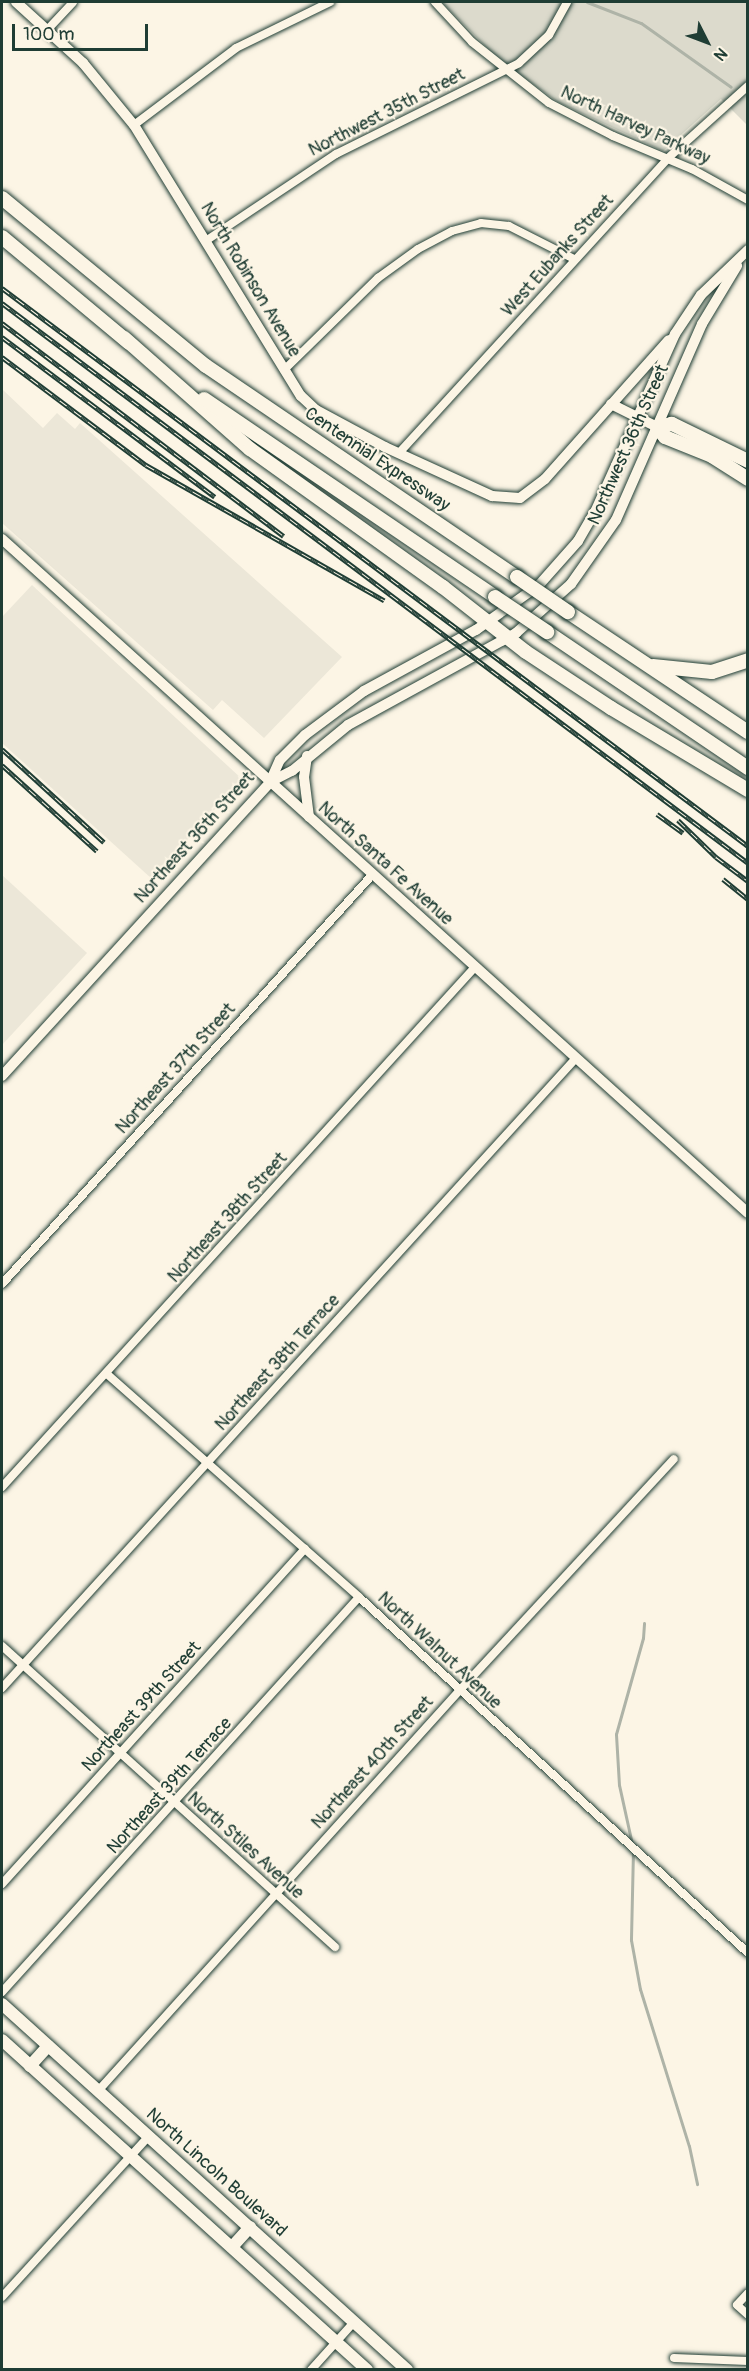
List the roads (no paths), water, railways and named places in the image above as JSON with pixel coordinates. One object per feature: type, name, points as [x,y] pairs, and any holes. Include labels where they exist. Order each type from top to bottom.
[{"type":"highway","name":"Centennial Expressway","points":[[2,198],[189,353],[747,732]]},
{"type":"highway","points":[[2,237],[124,338],[260,456],[586,693],[747,790]]},
{"type":"highway","points":[[124,338],[221,410],[747,768]]},
{"type":"highway","points":[[747,461],[672,423],[657,427],[666,437],[712,456],[747,479]]},
{"type":"highway","points":[[648,666],[712,672],[747,660]]},
{"type":"main road","name":"North Robinson Avenue","points":[[16,2],[49,28],[134,125],[207,240],[284,370],[316,410],[399,453],[483,492],[513,500]]},
{"type":"main road","name":"Northwest 36th Street","points":[[513,500],[545,479],[675,334],[701,295],[747,250]]},
{"type":"main road","name":"Northwest 36th Street","points":[[270,782],[292,771],[307,756],[367,714],[508,638],[561,594],[597,551],[616,520],[702,324],[747,250]]},
{"type":"main road","name":"Northwest 36th Street","points":[[488,622],[539,585],[578,541],[675,334]]},
{"type":"main road","points":[[611,404],[657,427]]},
{"type":"main road","name":"North Santa Fe Avenue","points":[[2,539],[747,1213]]},
{"type":"main road","name":"Northeast 36th Street","points":[[2,1076],[270,782],[280,760],[331,713],[488,622]]},
{"type":"main road","points":[[307,756],[304,777],[309,817]]},
{"type":"main road","name":"North Lincoln Boulevard","points":[[2,2004],[407,2370]]},
{"type":"main road","points":[[2,2040],[367,2370]]},
{"type":"main road","points":[[30,2066],[48,2046]]},
{"type":"main road","points":[[232,2247],[250,2228]]},
{"type":"street","points":[[49,28],[73,2]]},
{"type":"street","points":[[134,125],[236,48],[330,2]]},
{"type":"street","name":"North Harvey Parkway","points":[[435,2],[506,70],[577,118],[668,158],[747,200]]},
{"type":"street","name":"Northwest 35th Street","points":[[207,240],[336,154],[506,70],[542,42],[567,2]]},
{"type":"street","name":"West Eubanks Street","points":[[399,453],[668,158],[747,86]]},
{"type":"street","points":[[284,370],[378,278],[418,249],[452,231],[480,223],[509,226],[574,259]]},
{"type":"street","name":"Northeast 37th Street","points":[[2,1284],[373,874]]},
{"type":"street","name":"Northeast 38th Street","points":[[2,1487],[475,967]]},
{"type":"street","name":"Northeast 38th Terrace","points":[[2,1688],[576,1058]]},
{"type":"street","name":"North Walnut Avenue","points":[[107,1374],[359,1597],[747,1953]]},
{"type":"street","name":"Northeast 40th Street","points":[[98,2091],[459,1691],[674,1460]]},
{"type":"street","name":"Northeast 39th Street","points":[[2,1884],[305,1550]]},
{"type":"street","name":"Northeast 39th Terrace","points":[[2,1992],[175,1804],[359,1597]]},
{"type":"street","name":"North Stiles Avenue","points":[[2,1646],[335,1947]]},
{"type":"street","points":[[2,2297],[148,2136]]},
{"type":"street","points":[[747,2293],[737,2305],[747,2315]]},
{"type":"street","points":[[311,2370],[354,2322]]},
{"type":"street","points":[[674,2358],[747,2361]]},
{"type":"waterway","points":[[587,2],[641,23],[731,87]]},
{"type":"waterway","points":[[632,1844],[619,1785],[616,1734],[643,1638],[644,1623]]},
{"type":"waterway","points":[[633,1850],[631,1940],[640,1989],[689,2146],[697,2184]]},
{"type":"railway","points":[[2,288],[748,846]]},
{"type":"railway","points":[[2,303],[748,863]]},
{"type":"railway","points":[[2,323],[284,536]]},
{"type":"railway","points":[[2,337],[215,497]]},
{"type":"railway","points":[[2,357],[146,465],[384,600]]},
{"type":"railway","points":[[2,749],[104,842]]},
{"type":"railway","points":[[2,765],[97,851]]},
{"type":"railway","points":[[657,814],[683,833]]},
{"type":"railway","points":[[678,820],[716,857],[748,881]]},
{"type":"railway","points":[[723,879],[748,899]]}]
